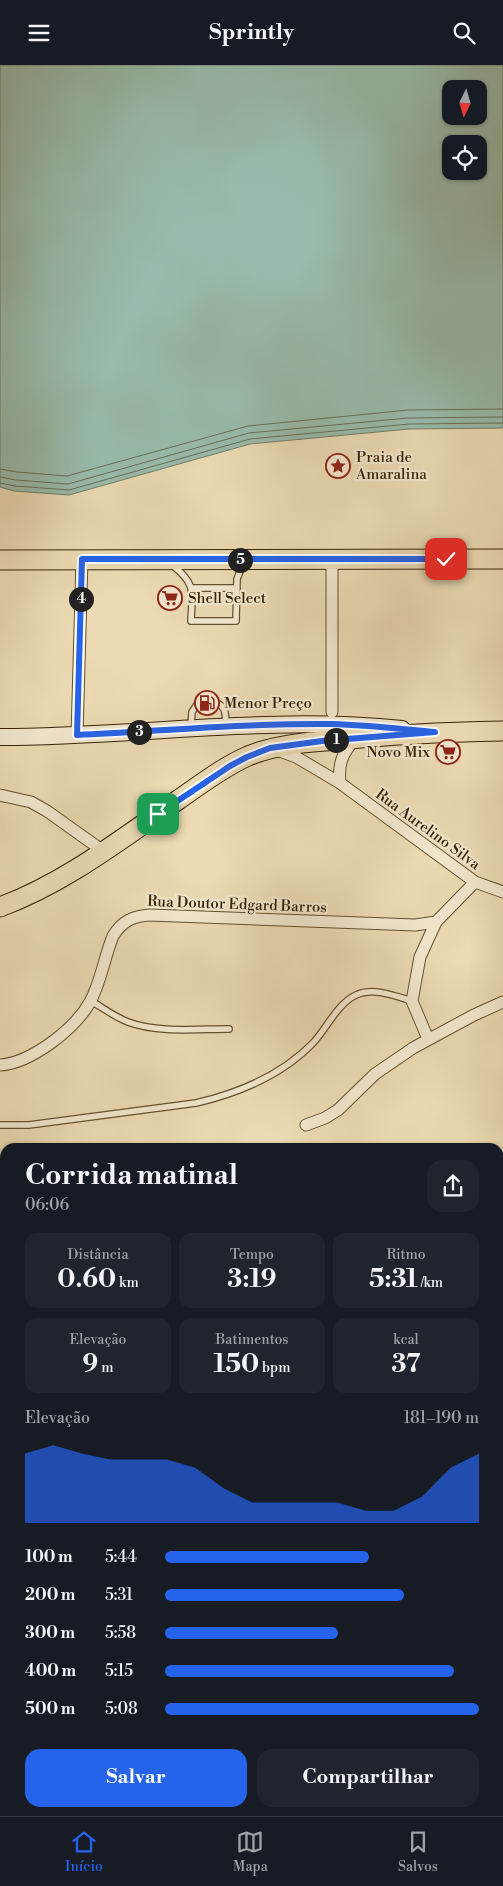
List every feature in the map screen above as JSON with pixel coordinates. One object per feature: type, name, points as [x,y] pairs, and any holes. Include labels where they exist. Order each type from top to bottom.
[{"type":"main road","points":[[0,560],[503,559]]},
{"type":"main road","points":[[0,907],[45,887],[103,851],[212,777],[247,757],[270,748],[356,738],[435,732],[503,731]]},
{"type":"street","points":[[77,735],[82,559]]},
{"type":"street","points":[[332,560],[332,712]]},
{"type":"street","points":[[0,737],[331,724],[367,725],[435,732]]},
{"type":"street","points":[[340,783],[338,771],[340,760],[343,753],[356,738]]},
{"type":"street","name":"Rua Aurelino Silva","points":[[270,748],[296,757],[340,783],[474,882],[503,892]]},
{"type":"street","points":[[0,795],[31,802],[47,811],[103,851]]},
{"type":"street","points":[[428,1039],[412,1001],[420,957],[436,922],[474,882]]},
{"type":"street","name":"Rua Doutor Edgard Barros","points":[[0,1065],[14,1063],[40,1050],[78,1018],[91,1001],[108,947],[117,928],[132,917],[140,915],[415,925],[436,922]]},
{"type":"street","points":[[306,1125],[325,1118],[338,1110],[375,1074],[428,1039],[503,1002]]},
{"type":"lane","points":[[165,559],[188,579],[192,588],[191,621],[236,621],[237,579],[245,560]]},
{"type":"lane","points":[[192,588],[237,588]]},
{"type":"lane","points":[[191,729],[192,712],[198,703]]},
{"type":"lane","points":[[217,703],[224,706],[226,727]]},
{"type":"lane","points":[[0,1125],[29,1125],[196,1103],[221,1097],[245,1089],[292,1062],[313,1043],[340,1008],[357,995],[378,993],[412,1001]]},
{"type":"lane","points":[[91,1001],[117,1017],[139,1025],[191,1029],[229,1029]]},
{"type":"water","points":[[0,65],[503,65],[503,428],[409,429],[250,444],[69,495],[14,491],[0,487]]},
{"type":"place","name":"Praia de Amaralina","points":[[338,466]]},
{"type":"place","name":"Shell Select","points":[[170,598]]},
{"type":"place","name":"Menor Preço","points":[[207,703]]},
{"type":"place","name":"Novo Mix","points":[[448,752]]},
{"type":"route","points":[[158,814],[230,766],[270,748],[322,741],[435,732],[367,725],[331,724],[249,725],[77,735],[82,559],[446,559]]}]
